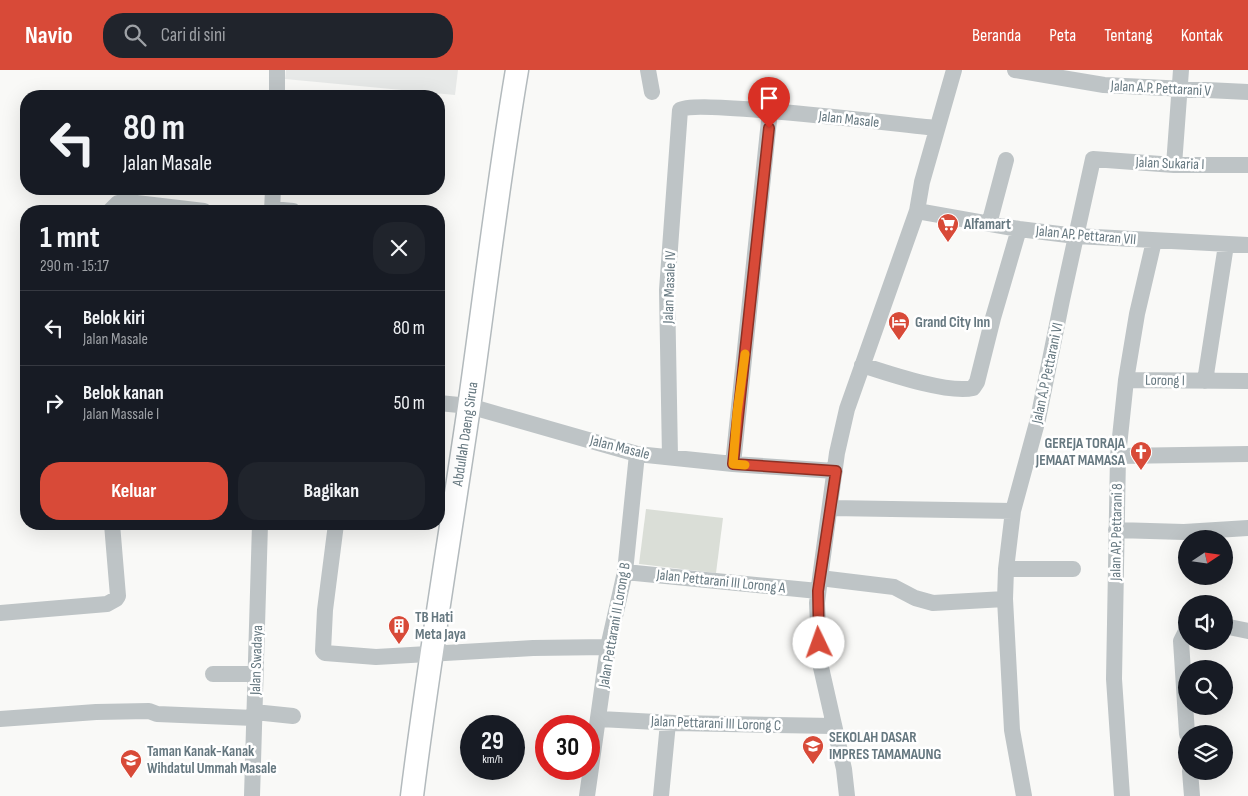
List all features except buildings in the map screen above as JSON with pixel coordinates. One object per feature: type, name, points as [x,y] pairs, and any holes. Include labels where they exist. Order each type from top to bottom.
[{"type":"main road","name":"Abdullah Daeng Sirua","points":[[412,796],[430,655],[469,406],[500,171],[517,70]]},
{"type":"street","points":[[277,70],[277,90]]},
{"type":"street","points":[[648,70],[652,92]]},
{"type":"street","points":[[847,796],[844,769],[820,663],[819,584],[830,508],[845,418],[916,211],[954,70]]},
{"type":"street","name":"Jalan A.P. Pettarani V","points":[[1015,70],[1104,85],[1248,92]]},
{"type":"street","points":[[1174,165],[1180,70]]},
{"type":"street","name":"Jalan Masale","points":[[678,118],[680,110],[689,106],[770,111],[937,128]]},
{"type":"street","points":[[733,464],[770,111]]},
{"type":"street","name":"Jalan Masale IV","points":[[670,457],[667,290],[678,118]]},
{"type":"street","points":[[989,224],[1006,160]]},
{"type":"street","name":"Jalan Sukaria I","points":[[1093,160],[1174,165],[1248,165]]},
{"type":"street","name":"Jalan A.P Pettarani VI","points":[[1024,796],[1012,730],[1006,599],[1006,569],[1012,511],[1038,419],[1093,160]]},
{"type":"street","points":[[116,205],[128,202],[153,205]]},
{"type":"street","name":"Jalan AP. Pettaran VII","points":[[916,211],[1019,230],[1076,236],[1248,245]]},
{"type":"street","points":[[862,365],[902,378],[933,385],[973,388],[977,382],[993,318],[1019,230]]},
{"type":"street","name":"Jalan AP. Pettarani 8","points":[[1122,796],[1114,679],[1118,456],[1126,380],[1137,314],[1154,241]]},
{"type":"street","points":[[1205,381],[1226,244]]},
{"type":"street","name":"Lorong I","points":[[1126,380],[1248,380]]},
{"type":"street","name":"Jalan Masale","points":[[445,403],[469,406],[637,454],[733,464],[836,471]]},
{"type":"street","name":"Jalan Pettarani II Lorong B","points":[[600,719],[608,647],[624,572],[637,454]]},
{"type":"street","points":[[1118,456],[1248,454]]},
{"type":"street","points":[[830,508],[1012,511]]},
{"type":"street","points":[[1116,530],[1193,532],[1248,528]]},
{"type":"street","points":[[0,613],[107,604],[116,600],[118,596],[112,530]]},
{"type":"street","name":"Jalan Swadaya","points":[[252,796],[260,530]]},
{"type":"street","points":[[335,530],[325,610],[323,651],[376,657],[533,648],[608,647]]},
{"type":"street","points":[[1006,569],[1073,569]]},
{"type":"street","name":"Jalan Pettarani III Lorong A","points":[[624,572],[894,587],[915,598],[933,603],[1006,599]]},
{"type":"street","points":[[1233,628],[1248,632]]},
{"type":"street","points":[[1182,650],[1186,725]]},
{"type":"street","points":[[212,674],[255,674]]},
{"type":"street","points":[[0,720],[96,712],[149,711],[156,714],[293,716]]},
{"type":"street","name":"Jalan Pettarani III Lorong C","points":[[600,719],[668,723],[833,726]]},
{"type":"street","points":[[660,796],[668,723]]},
{"type":"street","name":"Jalan Pettarani II Lorong B","points":[[587,796],[590,780]]},
{"type":"street","points":[[1191,780],[1192,796]]},
{"type":"shaded area","points":[[286,70],[458,70],[455,95],[445,94],[445,90],[402,90],[285,79]]},
{"type":"shaded area","points":[[646,509],[723,518],[716,573],[639,564]]},
{"type":"slow traffic","points":[[745,354],[737,413],[733,464],[745,465]]},
{"type":"place","name":"Alfamart","points":[[948,243]]},
{"type":"place","name":"Grand City Inn","points":[[899,341]]},
{"type":"place","name":"GEREJA TORAJA JEMAAT MAMASA","points":[[1141,471]]},
{"type":"place","name":"TB Hati Meta Jaya","points":[[399,645]]},
{"type":"place","name":"SEKOLAH DASAR IMPRES TAMAMAUNG","points":[[813,765]]},
{"type":"place","name":"Taman Kanak-Kanak Wihdatul Ummah Masale","points":[[131,779]]},
{"type":"route","points":[[769,128],[733,464],[836,471],[818,591],[819,643]]}]
